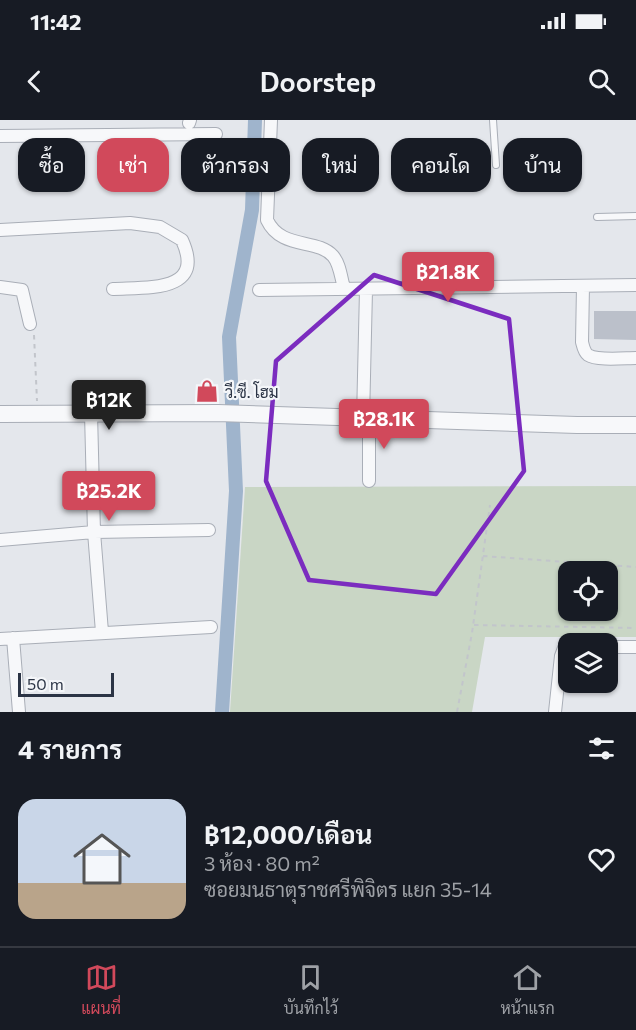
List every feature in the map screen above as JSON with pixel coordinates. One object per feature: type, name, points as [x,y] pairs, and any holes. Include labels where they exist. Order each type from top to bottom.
[{"type":"street","points":[[271,120],[266,214],[269,224],[276,233],[290,241],[320,249],[332,255],[337,263],[344,288]]},
{"type":"street","points":[[0,136],[216,134]]},
{"type":"street","points":[[0,230],[130,223],[160,227],[182,240],[189,261],[188,267],[178,280],[163,287],[113,289]]},
{"type":"street","points":[[259,290],[636,285]]},
{"type":"street","points":[[583,286],[582,342],[588,355],[597,358],[636,358]]},
{"type":"street","points":[[0,287],[22,290],[32,329]]},
{"type":"street","points":[[366,290],[366,419],[369,481]]},
{"type":"street","points":[[91,413],[94,532],[102,632]]},
{"type":"street","points":[[0,414],[218,413],[636,425]]},
{"type":"street","points":[[0,540],[94,532],[210,530]]},
{"type":"street","points":[[0,639],[211,627]]},
{"type":"street","points":[[14,638],[19,712]]},
{"type":"street","points":[[618,646],[636,647]]},
{"type":"street","points":[[555,712],[558,684]]},
{"type":"lane","points":[[493,120],[496,165]]},
{"type":"lane","points":[[597,217],[636,216]]},
{"type":"path","points":[[32,329],[37,413]]},
{"type":"path","points":[[457,712],[473,625],[490,505]]},
{"type":"path","points":[[483,556],[636,567]]},
{"type":"path","points":[[473,625],[636,628]]},
{"type":"highlighted area","points":[[374,275],[509,319],[524,471],[436,594],[309,580],[266,481],[276,361]]},
{"type":"green space","points":[[636,486],[636,637],[618,637],[618,633],[558,633],[558,637],[485,637],[472,712],[230,712],[245,487]]},
{"type":"building","points":[[594,311],[636,311],[636,340],[594,339]]},
{"type":"waterway","points":[[222,712],[236,491],[229,337],[252,210],[255,120]]},
{"type":"place","name":"วี.ซี. โฮม","points":[[207,391]]}]
